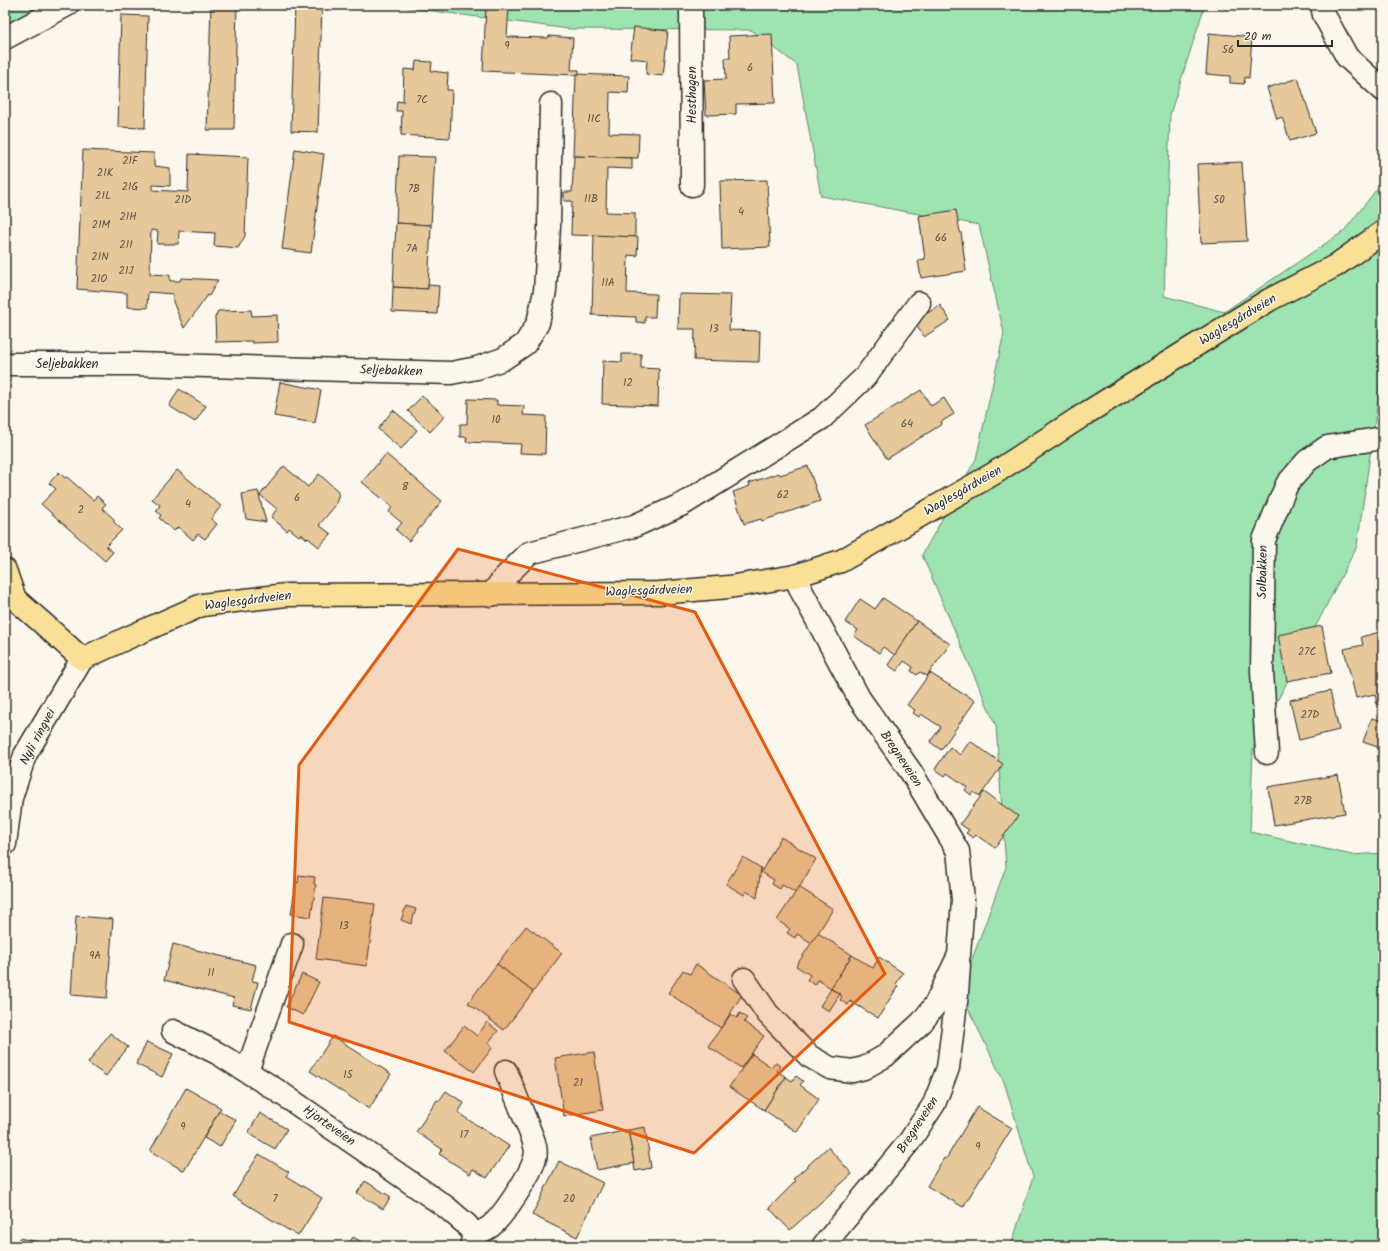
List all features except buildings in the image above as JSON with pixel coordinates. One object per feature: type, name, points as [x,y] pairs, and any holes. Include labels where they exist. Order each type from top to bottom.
[{"type":"main road","name":"Waglesgårdveien","points":[[82,659],[202,605],[286,595],[659,593],[729,587],[795,576],[841,561],[993,474],[1088,412],[1256,308],[1335,266],[1383,232]]},
{"type":"main road","points":[[5,570],[10,602],[47,627],[82,659]]},
{"type":"street","points":[[5,38],[28,24],[67,5]]},
{"type":"street","name":"Hesthagen","points":[[691,5],[692,185]]},
{"type":"street","points":[[1322,5],[1324,16],[1347,58],[1383,90]]},
{"type":"street","name":"Seljebakken","points":[[5,364],[134,364],[451,373],[477,368],[503,359],[525,344],[538,323],[545,291],[549,227],[551,104]]},
{"type":"street","points":[[491,595],[503,579],[529,553],[634,526],[683,504],[822,418],[865,377],[919,303]]},
{"type":"street","name":"Solbakken","points":[[1267,753],[1262,671],[1264,540],[1287,484],[1308,461],[1327,447],[1383,438]]},
{"type":"street","name":"Bregneveien","points":[[795,576],[802,592],[859,698],[911,772],[958,851],[963,900],[957,994],[948,1068],[934,1104],[909,1142],[823,1246]]},
{"type":"street","name":"Nyli ringvei","points":[[5,844],[11,798],[25,755],[82,659]]},
{"type":"street","points":[[247,1071],[292,944]]},
{"type":"street","name":"Bregneveien","points":[[744,979],[768,1014],[809,1056],[830,1068],[852,1071],[864,1068],[885,1056],[922,1022],[935,1005],[959,956]]},
{"type":"street","name":"Hjorteveien","points":[[173,1031],[217,1053],[275,1089],[446,1207],[467,1226],[473,1241],[499,1218],[522,1185],[535,1158],[533,1139],[506,1071]]},
{"type":"highlighted area","points":[[458,549],[695,612],[885,974],[694,1153],[289,1022],[299,765]]},
{"type":"green space","points":[[5,5],[66,5],[5,37]]},
{"type":"green space","points":[[387,5],[1205,5],[1170,114],[1164,296],[1224,312],[1344,231],[1383,181],[1383,364],[1357,546],[1253,748],[1250,832],[1352,855],[1383,853],[1383,1246],[1011,1246],[1033,1177],[1004,1082],[960,992],[1006,867],[996,726],[922,555],[976,459],[1004,333],[979,225],[821,196],[797,65],[751,30],[569,29]]}]
